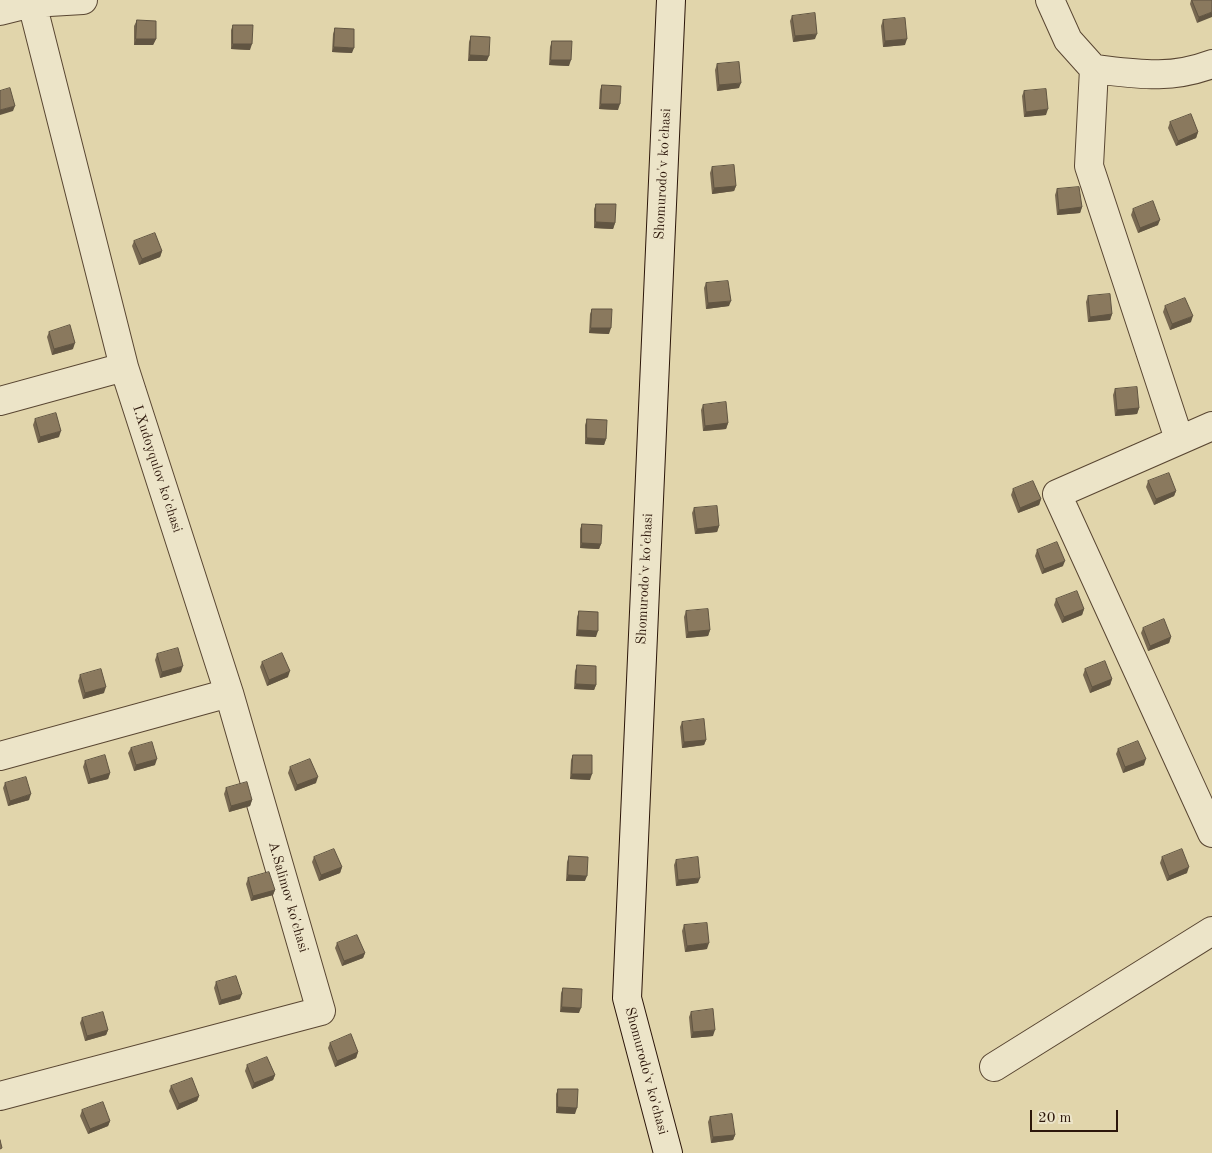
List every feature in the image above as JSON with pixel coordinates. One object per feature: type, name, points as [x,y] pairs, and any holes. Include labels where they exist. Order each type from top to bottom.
[{"type":"street","points":[[0,11],[32,4],[83,0]]},
{"type":"street","name":"Shomurodo'v ko'chasi","points":[[668,1153],[627,998],[671,0]]},
{"type":"street","points":[[1050,0],[1068,40],[1094,69],[1145,75],[1188,73],[1212,64]]},
{"type":"street","name":"I.Xudoyqulov ko'chasi","points":[[32,4],[124,367],[229,693]]},
{"type":"street","points":[[1094,69],[1089,166],[1179,439]]},
{"type":"street","points":[[0,401],[124,367]]},
{"type":"street","points":[[1212,426],[1057,494],[1203,787],[1212,833]]},
{"type":"street","points":[[0,756],[229,693]]},
{"type":"street","name":"A.Salimov ko'chasi","points":[[0,1096],[321,1011],[229,693]]},
{"type":"street","points":[[994,1067],[1212,931]]},
{"type":"building","points":[[1192,0],[1212,0],[1212,12],[1199,17]]},
{"type":"building","points":[[815,13],[817,34],[795,36],[792,16]]},
{"type":"building","points":[[905,18],[907,39],[885,41],[883,20]]},
{"type":"building","points":[[137,20],[156,21],[156,39],[136,39]]},
{"type":"building","points":[[233,25],[253,25],[252,44],[233,44]]},
{"type":"building","points":[[335,28],[354,29],[354,48],[334,47]]},
{"type":"building","points":[[471,36],[490,37],[489,56],[470,55]]},
{"type":"building","points":[[552,41],[572,41],[571,60],[551,60]]},
{"type":"building","points":[[739,62],[741,83],[719,85],[717,64]]},
{"type":"building","points":[[602,85],[621,86],[620,104],[601,104]]},
{"type":"building","points":[[10,88],[15,106],[0,110],[0,91]]},
{"type":"building","points":[[1046,89],[1048,109],[1026,112],[1024,91]]},
{"type":"building","points":[[1191,114],[1198,132],[1178,141],[1170,122]]},
{"type":"building","points":[[734,165],[736,186],[714,188],[712,167]]},
{"type":"building","points":[[1079,187],[1082,207],[1059,210],[1057,189]]},
{"type":"building","points":[[1153,201],[1160,220],[1140,228],[1133,209]]},
{"type":"building","points":[[596,204],[616,204],[615,223],[596,222]]},
{"type":"building","points":[[155,233],[162,251],[142,259],[134,241]]},
{"type":"building","points":[[728,281],[731,301],[708,303],[706,283]]},
{"type":"building","points":[[1110,294],[1112,314],[1090,317],[1088,296]]},
{"type":"building","points":[[1185,298],[1193,316],[1172,324],[1165,306]]},
{"type":"building","points":[[592,309],[612,309],[611,328],[591,328]]},
{"type":"building","points":[[70,325],[75,343],[54,349],[49,332]]},
{"type":"building","points":[[1137,387],[1139,408],[1117,410],[1115,389]]},
{"type":"building","points":[[726,402],[728,423],[705,426],[703,405]]},
{"type":"building","points":[[56,413],[61,431],[40,437],[35,419]]},
{"type":"building","points":[[587,419],[607,420],[606,439],[587,438]]},
{"type":"building","points":[[1169,473],[1176,491],[1156,499],[1148,481]]},
{"type":"building","points":[[1033,481],[1041,499],[1020,508],[1013,489]]},
{"type":"building","points":[[717,506],[719,526],[697,529],[694,508]]},
{"type":"building","points":[[582,524],[602,525],[601,544],[582,543]]},
{"type":"building","points":[[1057,542],[1065,561],[1044,569],[1037,550]]},
{"type":"building","points":[[1077,591],[1084,609],[1064,617],[1056,599]]},
{"type":"building","points":[[708,609],[710,630],[688,632],[686,611]]},
{"type":"building","points":[[579,611],[598,612],[598,631],[578,630]]},
{"type":"building","points":[[1164,619],[1171,637],[1150,646],[1143,628]]},
{"type":"building","points":[[178,648],[183,666],[162,672],[157,654]]},
{"type":"building","points":[[282,653],[290,671],[269,680],[262,662]]},
{"type":"building","points":[[1105,661],[1112,679],[1092,687],[1085,669]]},
{"type":"building","points":[[577,665],[596,666],[596,685],[576,684]]},
{"type":"building","points":[[101,669],[106,687],[85,693],[80,675]]},
{"type":"building","points":[[704,719],[706,740],[684,742],[682,722]]},
{"type":"building","points":[[1138,741],[1146,759],[1125,767],[1118,749]]},
{"type":"building","points":[[152,742],[157,759],[136,765],[131,748]]},
{"type":"building","points":[[105,755],[110,773],[90,779],[85,761]]},
{"type":"building","points":[[573,755],[592,755],[592,774],[572,774]]},
{"type":"building","points":[[310,759],[318,777],[297,785],[290,767]]},
{"type":"building","points":[[26,777],[31,794],[10,801],[5,783]]},
{"type":"building","points":[[247,782],[252,800],[231,806],[226,788]]},
{"type":"building","points":[[334,849],[342,867],[321,875],[314,857]]},
{"type":"building","points":[[1182,849],[1189,867],[1169,876],[1162,857]]},
{"type":"building","points":[[569,856],[588,857],[587,876],[568,875]]},
{"type":"building","points":[[698,857],[700,878],[678,880],[676,860]]},
{"type":"building","points":[[269,872],[275,890],[253,896],[248,878]]},
{"type":"building","points":[[707,923],[709,943],[687,946],[684,925]]},
{"type":"building","points":[[357,935],[365,953],[344,961],[337,943]]},
{"type":"building","points":[[236,976],[242,994],[221,1000],[216,982]]},
{"type":"building","points":[[563,988],[582,989],[581,1008],[562,1007]]},
{"type":"building","points":[[713,1009],[715,1030],[693,1032],[691,1012]]},
{"type":"building","points":[[103,1012],[108,1030],[87,1036],[82,1018]]},
{"type":"building","points":[[351,1034],[358,1052],[337,1061],[330,1043]]},
{"type":"building","points":[[267,1057],[275,1075],[254,1083],[247,1065]]},
{"type":"building","points":[[192,1078],[199,1096],[179,1104],[171,1086]]},
{"type":"building","points":[[558,1089],[578,1089],[577,1108],[558,1107]]},
{"type":"building","points":[[103,1102],[110,1121],[90,1129],[82,1110]]},
{"type":"building","points":[[732,1114],[735,1135],[713,1137],[710,1117]]}]
